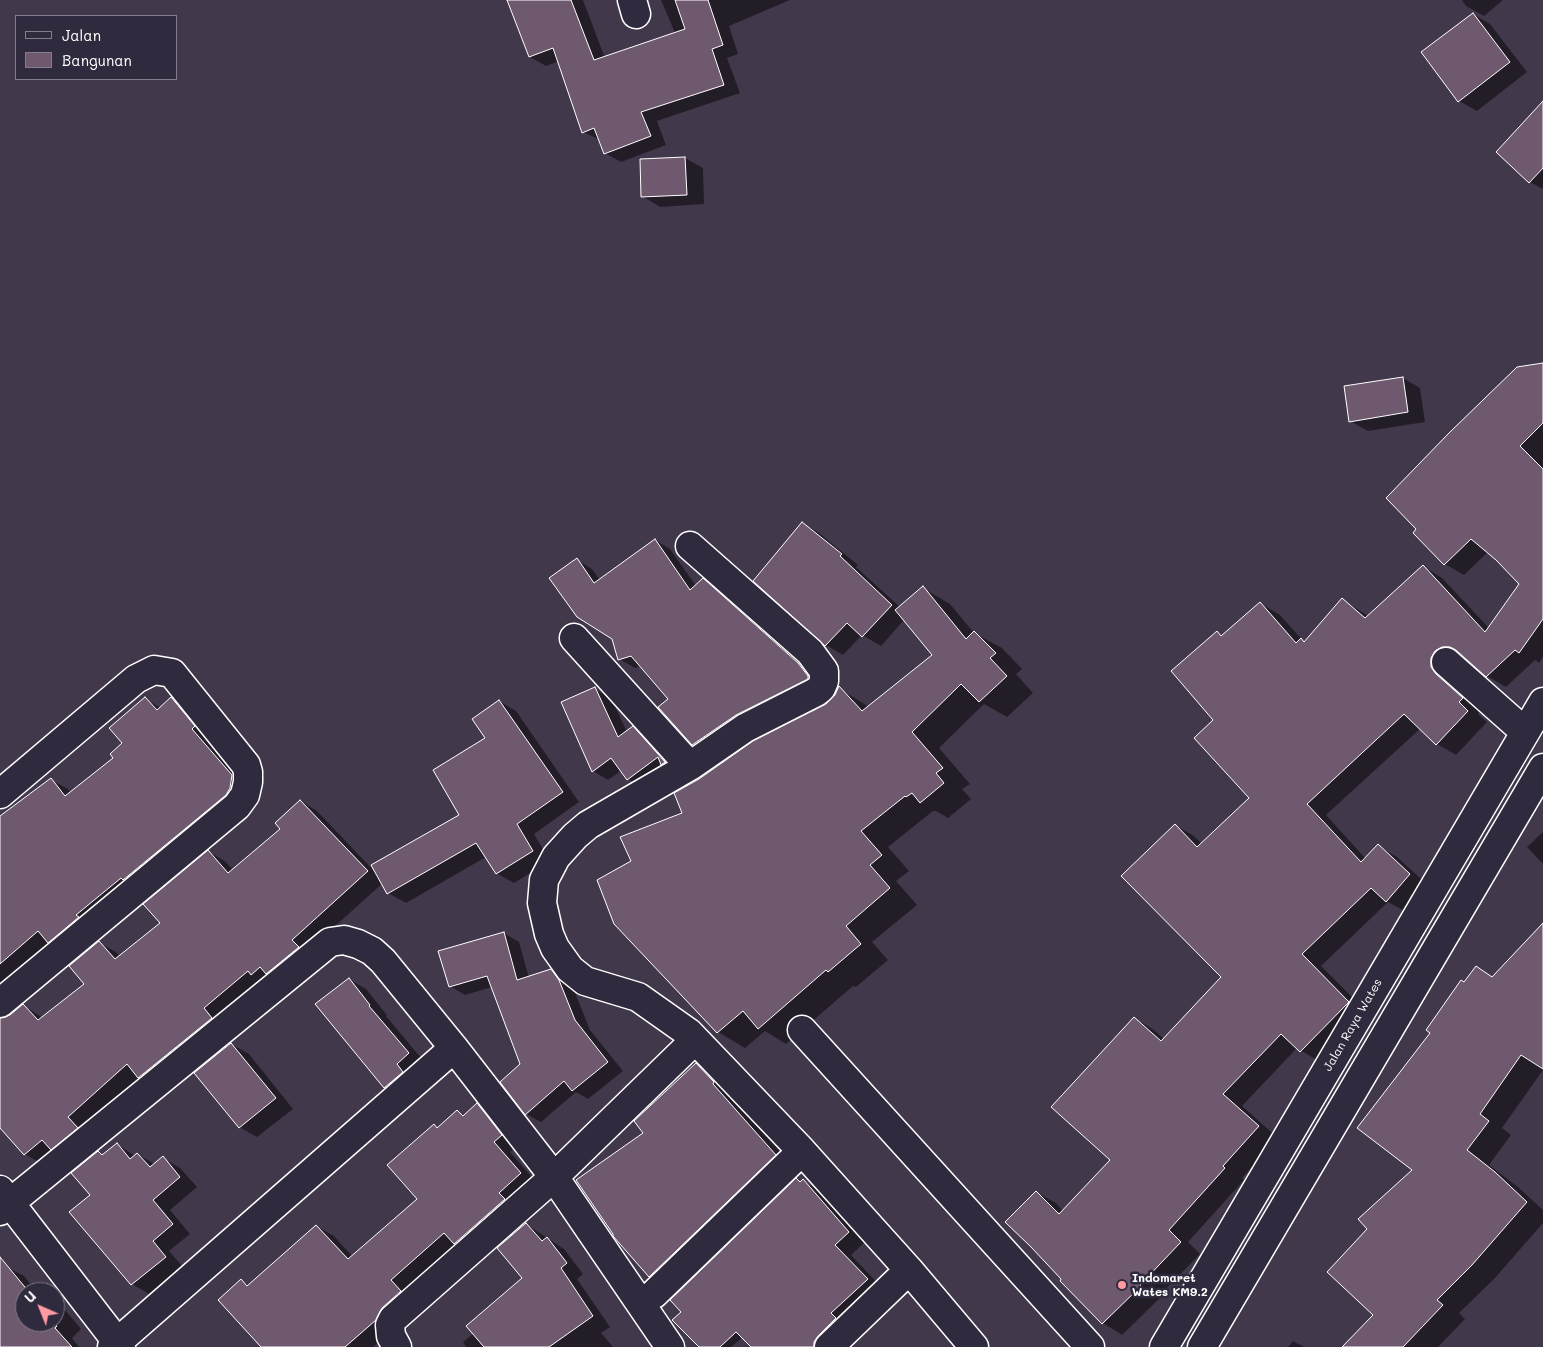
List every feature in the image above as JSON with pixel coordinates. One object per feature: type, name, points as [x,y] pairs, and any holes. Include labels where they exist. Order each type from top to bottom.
[{"type":"main road","points":[[690,546],[810,652],[824,671],[822,688],[745,728],[690,766],[588,824],[556,857],[544,880],[542,903],[549,934],[555,948],[570,969],[585,981],[638,997],[689,1034],[802,1151],[909,1270],[974,1347]]},
{"type":"main road","points":[[574,638],[690,766]]},
{"type":"main road","points":[[1446,662],[1526,732]]},
{"type":"main road","points":[[0,794],[136,680],[154,670],[172,673],[246,765],[248,772],[245,795],[237,806],[0,1003]]},
{"type":"main road","name":"Jalan Raya Wates","points":[[1164,1347],[1543,702]]},
{"type":"main road","points":[[1202,1347],[1543,768]]},
{"type":"main road","points":[[454,1048],[117,1345],[3,1201],[330,942],[344,940],[372,951],[383,961],[454,1048],[554,1177],[670,1347]]},
{"type":"main road","points":[[802,1030],[1090,1347]]},
{"type":"main road","points":[[393,1346],[390,1325],[393,1319],[554,1177],[695,1040]]},
{"type":"main road","points":[[654,1294],[802,1151]]},
{"type":"main road","points":[[829,1347],[909,1270]]},
{"type":"building","points":[[507,0],[571,0],[594,60],[685,29],[675,0],[708,0],[723,45],[712,49],[724,85],[641,112],[651,136],[604,154],[594,128],[582,133],[553,48],[529,57]]},
{"type":"building","points":[[1473,13],[1510,62],[1458,102],[1421,52]]},
{"type":"building","points":[[1543,101],[1543,168],[1529,183],[1496,152]]},
{"type":"building","points":[[685,157],[687,195],[641,197],[640,159]]},
{"type":"building","points":[[1543,363],[1543,423],[1520,446],[1543,469],[1543,619],[1519,653],[1515,650],[1486,677],[1456,650],[1450,647],[1442,647],[1435,651],[1431,658],[1431,667],[1436,674],[1463,698],[1459,702],[1468,711],[1436,745],[1404,714],[1307,804],[1361,862],[1378,844],[1410,874],[1386,902],[1371,888],[1302,954],[1349,1002],[1300,1052],[1281,1034],[1223,1094],[1259,1126],[1223,1166],[1225,1168],[1169,1230],[1181,1242],[1141,1286],[1102,1324],[1060,1281],[1061,1279],[1031,1247],[1005,1222],[1036,1191],[1059,1214],[1110,1160],[1051,1107],[1134,1017],[1161,1041],[1221,977],[1121,876],[1175,824],[1197,847],[1249,798],[1194,738],[1213,720],[1171,671],[1217,631],[1221,636],[1260,602],[1296,643],[1301,638],[1304,642],[1342,598],[1365,618],[1423,565],[1485,632],[1519,584],[1496,560],[1471,539],[1444,565],[1413,533],[1416,529],[1386,498],[1517,367]]},
{"type":"building","points":[[1403,377],[1408,412],[1349,422],[1344,386]]},
{"type":"building","points":[[802,522],[842,554],[840,556],[892,605],[862,637],[847,623],[825,646],[753,581]]},
{"type":"building","points":[[655,539],[690,590],[703,578],[798,663],[808,676],[808,679],[736,715],[692,745],[658,707],[668,699],[631,656],[618,660],[612,639],[577,617],[549,578],[577,558],[594,583]]},
{"type":"building","points":[[923,586],[966,639],[974,631],[996,653],[990,658],[1007,676],[979,702],[961,684],[912,732],[943,768],[936,773],[944,783],[920,803],[912,793],[905,796],[861,831],[882,855],[870,865],[890,888],[846,926],[861,944],[828,972],[826,970],[758,1029],[743,1011],[717,1033],[614,924],[597,880],[631,861],[620,837],[682,813],[674,793],[699,779],[753,741],[826,704],[835,695],[839,686],[862,711],[932,655],[895,610]]},
{"type":"building","points":[[595,687],[618,737],[633,726],[665,762],[661,765],[658,757],[627,780],[611,758],[592,772],[561,702]]},
{"type":"building","points":[[145,697],[157,710],[171,697],[195,726],[192,729],[232,775],[230,788],[226,795],[123,880],[121,878],[76,915],[79,917],[48,943],[38,931],[0,964],[0,816],[51,778],[65,796],[113,758],[110,754],[122,743],[109,728]]},
{"type":"building","points":[[499,700],[563,792],[517,824],[533,851],[496,874],[476,843],[387,894],[371,865],[459,815],[433,770],[485,738],[472,719]]},
{"type":"building","points":[[300,800],[368,871],[292,940],[299,947],[266,974],[260,967],[251,975],[248,971],[204,1008],[212,1018],[138,1078],[127,1064],[68,1117],[78,1128],[51,1150],[42,1140],[24,1155],[0,1128],[0,1018],[10,1015],[23,1004],[38,1020],[84,984],[69,966],[99,941],[115,959],[160,923],[143,904],[208,850],[228,873],[280,829],[275,823]]},
{"type":"building","points":[[1543,923],[1543,1069],[1521,1055],[1480,1114],[1489,1121],[1467,1150],[1495,1172],[1527,1202],[1472,1265],[1437,1300],[1443,1305],[1403,1347],[1342,1347],[1373,1315],[1327,1272],[1367,1229],[1358,1219],[1412,1170],[1357,1128],[1430,1033],[1426,1030],[1461,980],[1464,982],[1476,966],[1492,977]]},
{"type":"building","points":[[504,932],[517,980],[551,969],[559,980],[575,1020],[608,1062],[572,1091],[564,1081],[525,1115],[500,1082],[520,1064],[487,976],[449,987],[438,951]]},
{"type":"building","points":[[349,978],[369,1006],[409,1053],[397,1064],[403,1072],[384,1088],[315,1004]]},
{"type":"building","points":[[231,1043],[276,1098],[239,1128],[194,1073]]},
{"type":"building","points":[[696,1063],[776,1155],[649,1277],[613,1236],[576,1180],[643,1133],[634,1121]]},
{"type":"building","points":[[477,1103],[502,1135],[494,1142],[521,1173],[499,1193],[505,1199],[454,1244],[444,1233],[391,1280],[401,1291],[382,1308],[376,1320],[345,1347],[261,1347],[218,1300],[241,1279],[247,1286],[316,1225],[348,1259],[417,1199],[387,1165],[434,1124],[437,1128],[457,1110],[463,1116]]},
{"type":"building","points":[[117,1143],[130,1159],[137,1153],[150,1167],[163,1156],[180,1177],[153,1200],[173,1224],[153,1241],[166,1257],[131,1285],[69,1212],[90,1195],[71,1173],[98,1151],[102,1155]]},
{"type":"building","points":[[796,1178],[800,1182],[803,1179],[849,1232],[835,1245],[868,1279],[831,1313],[836,1318],[818,1336],[814,1342],[814,1347],[751,1347],[736,1332],[720,1347],[699,1347],[672,1320],[681,1312],[670,1300]]},
{"type":"building","points":[[526,1223],[542,1241],[547,1237],[567,1263],[561,1268],[593,1316],[549,1347],[484,1347],[466,1326],[522,1278],[497,1248]]},
{"type":"building","points":[[0,1257],[21,1282],[15,1282],[15,1332],[59,1332],[72,1347],[0,1347]]},
{"type":"place","name":"Indomaret Wates KM9.2","points":[[1122,1285]]}]
